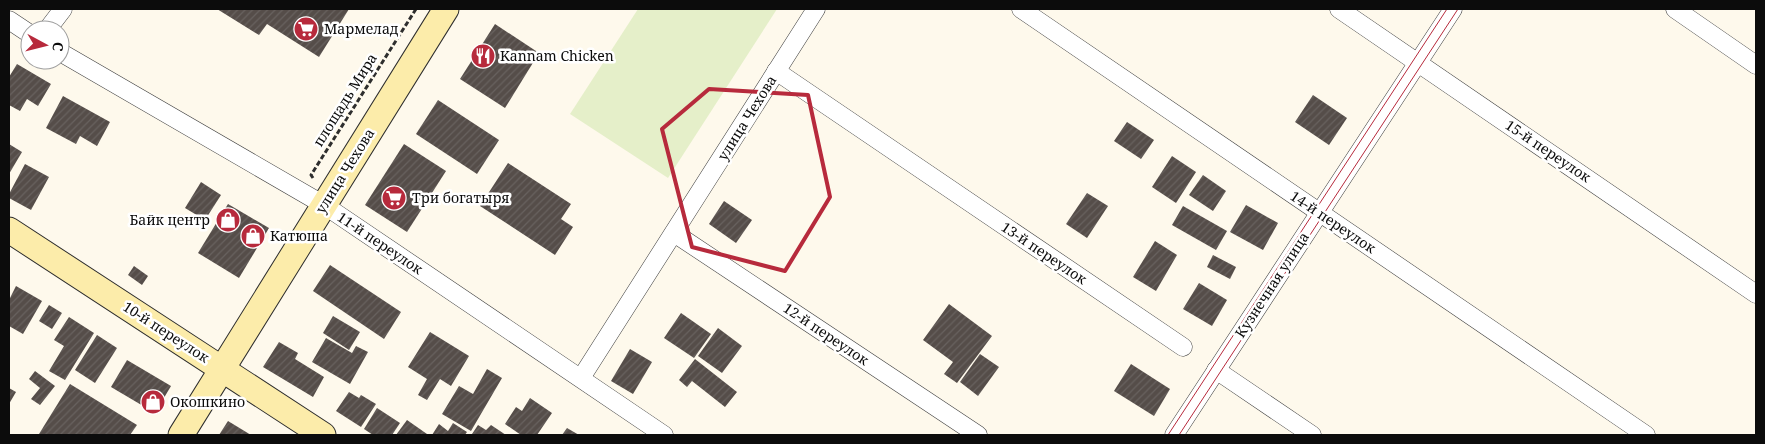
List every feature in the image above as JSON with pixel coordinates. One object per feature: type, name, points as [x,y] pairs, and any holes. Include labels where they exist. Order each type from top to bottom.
[{"type":"main road","name":"улица Чехова","points":[[181,435],[446,9]]},
{"type":"main road","name":"10-й переулок","points":[[9,230],[323,435]]},
{"type":"street","points":[[54,20],[62,9]]},
{"type":"street","name":"улица Чехова","points":[[582,378],[816,9]]},
{"type":"street","name":"14-й переулок","points":[[1021,9],[1646,435]]},
{"type":"street","name":"15-й переулок","points":[[1339,9],[1756,294]]},
{"type":"street","name":"Кузнечная улица","points":[[1174,435],[1453,9]]},
{"type":"street","points":[[1675,9],[1756,66]]},
{"type":"street","points":[[9,20],[20,27]]},
{"type":"street","name":"11-й переулок","points":[[70,58],[324,205],[664,435]]},
{"type":"street","name":"13-й переулок","points":[[776,71],[1183,347]]},
{"type":"street","name":"12-й переулок","points":[[674,233],[978,435]]},
{"type":"street","points":[[1216,370],[1312,435]]},
{"type":"path","name":"площадь Мира","points":[[324,205],[311,175],[416,9]]},
{"type":"highlighted area","points":[[709,89],[808,95],[830,197],[785,271],[692,247],[662,129]]},
{"type":"green space","points":[[638,9],[777,9],[668,178],[570,114]]},
{"type":"building","name":"Мармелад","points":[[217,9],[349,9],[319,57],[267,24],[259,35]]},
{"type":"building","points":[[495,24],[539,53],[505,108],[460,79]]},
{"type":"building","points":[[17,64],[20,66],[20,70],[27,70],[51,84],[38,106],[27,99],[20,111],[9,105],[9,77]]},
{"type":"building","points":[[1313,95],[1347,118],[1329,145],[1295,122]]},
{"type":"building","points":[[63,96],[110,122],[97,146],[80,136],[76,144],[46,128]]},
{"type":"building","points":[[438,100],[499,140],[477,174],[416,134]]},
{"type":"building","points":[[1127,122],[1154,140],[1141,159],[1114,141]]},
{"type":"building","points":[[9,144],[22,152],[9,174]]},
{"type":"building","points":[[404,144],[446,171],[407,232],[365,205]]},
{"type":"building","points":[[1172,156],[1196,172],[1176,203],[1152,187]]},
{"type":"building","points":[[508,163],[571,204],[561,219],[573,227],[555,255],[480,206]]},
{"type":"building","points":[[25,164],[49,177],[31,210],[9,198],[9,194]]},
{"type":"building","points":[[1203,175],[1226,191],[1213,211],[1189,195]]},
{"type":"building","points":[[201,182],[221,195],[205,220],[185,208]]},
{"type":"building","points":[[1087,193],[1108,206],[1087,238],[1066,224]]},
{"type":"building","points":[[724,201],[752,220],[736,243],[709,224]]},
{"type":"building","points":[[228,204],[269,228],[239,278],[198,253]]},
{"type":"building","points":[[1246,205],[1278,223],[1263,250],[1230,232]]},
{"type":"building","points":[[1183,206],[1227,231],[1216,250],[1172,225]]},
{"type":"building","points":[[1155,241],[1177,255],[1156,291],[1133,277]]},
{"type":"building","points":[[1213,255],[1236,267],[1230,279],[1207,267]]},
{"type":"building","points":[[330,265],[401,312],[384,339],[313,291]]},
{"type":"building","points":[[134,266],[148,276],[142,285],[128,275]]},
{"type":"building","points":[[1199,283],[1227,300],[1212,326],[1183,309]]},
{"type":"building","points":[[16,286],[42,301],[23,334],[9,326],[9,300]]},
{"type":"building","points":[[949,304],[992,336],[957,383],[944,374],[953,362],[923,340]]},
{"type":"building","points":[[49,305],[62,313],[52,329],[39,321]]},
{"type":"building","points":[[681,313],[711,334],[694,358],[664,338]]},
{"type":"building","points":[[333,316],[360,332],[349,350],[323,333]]},
{"type":"building","points":[[69,317],[94,333],[65,380],[49,371],[64,346],[54,340]]},
{"type":"building","points":[[718,328],[742,346],[722,373],[698,356]]},
{"type":"building","points":[[430,332],[469,356],[451,386],[440,379],[427,400],[418,395],[427,379],[408,367]]},
{"type":"building","points":[[97,335],[117,348],[95,383],[75,370]]},
{"type":"building","points":[[326,338],[352,353],[356,346],[368,352],[350,384],[312,362]]},
{"type":"building","points":[[279,342],[298,353],[295,359],[324,377],[313,397],[263,367]]},
{"type":"building","points":[[630,349],[652,362],[633,394],[611,381]]},
{"type":"building","points":[[980,354],[999,367],[978,396],[960,382]]},
{"type":"building","points":[[695,359],[737,392],[725,407],[692,381],[687,387],[679,380]]},
{"type":"building","points":[[127,360],[171,386],[155,413],[111,387]]},
{"type":"building","points":[[1131,364],[1170,389],[1154,416],[1114,391]]},
{"type":"building","points":[[487,369],[502,378],[471,431],[442,414],[459,386],[473,394]]},
{"type":"building","points":[[35,371],[55,386],[40,405],[31,399],[40,388],[29,379]]},
{"type":"building","points":[[70,384],[137,425],[130,435],[39,434]]},
{"type":"building","points":[[9,388],[16,392],[9,404]]},
{"type":"building","points":[[349,392],[359,398],[361,395],[376,404],[361,427],[336,411]]},
{"type":"building","points":[[530,398],[552,413],[537,435],[521,435],[505,424],[516,407],[522,411]]},
{"type":"building","points":[[377,408],[400,423],[392,435],[373,435],[364,429]]},
{"type":"building","points":[[407,420],[427,434],[396,435]]},
{"type":"building","points":[[228,421],[251,435],[219,435]]},
{"type":"building","points":[[453,423],[467,432],[465,435],[432,435],[439,424],[448,431]]},
{"type":"building","points":[[478,425],[486,430],[491,425],[506,435],[472,434]]},
{"type":"building","points":[[567,428],[579,435],[562,435]]},
{"type":"tram line","points":[[1168,435],[1447,9]]},
{"type":"tram line","points":[[1179,435],[1458,9]]},
{"type":"place","name":"Мармелад","points":[[306,29]]},
{"type":"place","name":"Kannam Chicken","points":[[483,56]]},
{"type":"place","name":"Три богатыря","points":[[394,198]]},
{"type":"place","name":"Байк центр","points":[[228,220]]},
{"type":"place","name":"Катюша","points":[[253,236]]},
{"type":"place","name":"Окошкино","points":[[153,402]]}]
